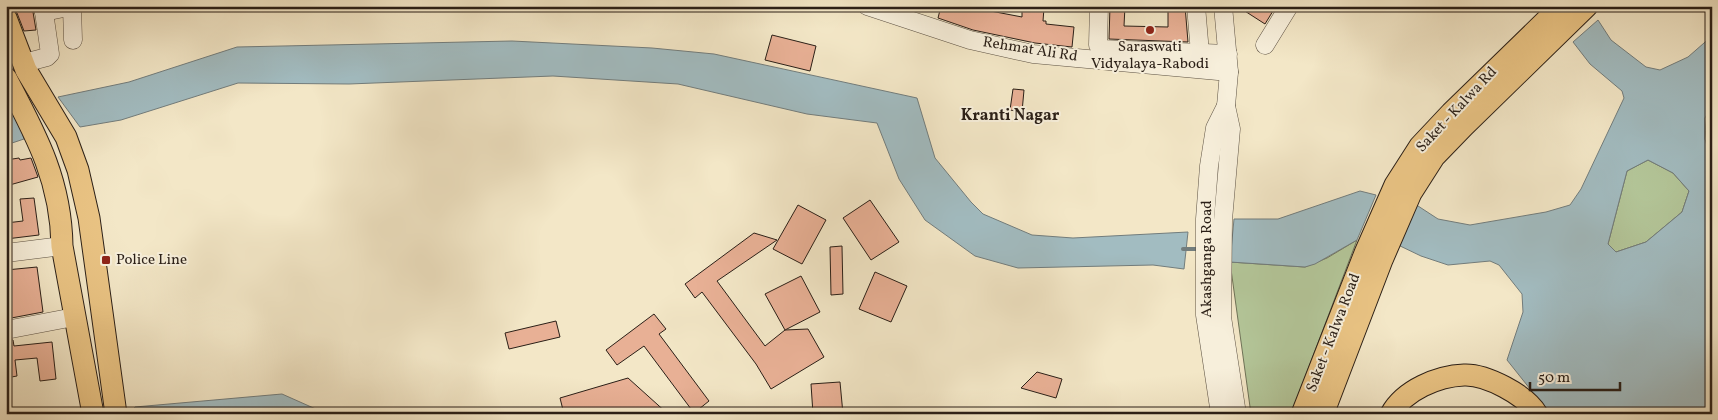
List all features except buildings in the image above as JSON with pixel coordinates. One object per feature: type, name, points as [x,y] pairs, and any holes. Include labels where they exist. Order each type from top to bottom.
[{"type":"main road","points":[[1511,67],[1561,6]]},
{"type":"main road","points":[[1511,67],[1588,6]]},
{"type":"main road","points":[[6,18],[24,64],[66,137],[78,170],[89,218],[115,414]]},
{"type":"main road","points":[[6,41],[16,67],[56,137],[71,249],[74,316],[91,390],[93,414]]},
{"type":"main road","name":"Saket - Kalwa Rd","points":[[1373,256],[1420,146],[1511,67]]},
{"type":"main road","points":[[6,78],[39,140],[51,175],[61,222],[71,249],[99,373],[115,414]]},
{"type":"main road","name":"Saket - Kalwa Road","points":[[1302,414],[1373,256]]},
{"type":"main road","name":"Saket - Kalwa Road","points":[[1323,414],[1373,256]]},
{"type":"main road","points":[[1392,414],[1412,392],[1437,380],[1465,374],[1492,380],[1516,394],[1537,414]]},
{"type":"street","points":[[24,64],[47,58],[50,54],[43,9],[73,6],[73,40]]},
{"type":"street","name":"Rehmat Ali Rd","points":[[866,6],[970,40],[1033,54],[1229,72]]},
{"type":"street","points":[[1099,6],[1098,45],[1101,49],[1228,54]]},
{"type":"street","points":[[1196,6],[1200,53]]},
{"type":"street","name":"Akashganga Road","points":[[1220,414],[1205,314],[1213,270],[1215,128],[1226,106],[1229,72],[1223,6]]},
{"type":"street","points":[[1265,46],[1289,6]]},
{"type":"street","points":[[6,254],[71,249]]},
{"type":"street","name":"Akashganga Road","points":[[1213,270],[1237,414]]},
{"type":"street","points":[[6,330],[74,316]]},
{"type":"green space","points":[[1712,105],[1712,163],[1706,141],[1706,127]]},
{"type":"green space","points":[[1648,160],[1673,173],[1689,191],[1682,212],[1646,242],[1616,252],[1608,244],[1627,171]]},
{"type":"green space","points":[[1357,240],[1291,414],[1251,414],[1230,262],[1305,267],[1327,258]]},
{"type":"water","points":[[1598,20],[1611,40],[1646,67],[1660,70],[1688,57],[1712,36],[1712,105],[1705,118],[1705,139],[1712,163],[1712,414],[1550,414],[1507,360],[1523,312],[1522,294],[1499,265],[1490,261],[1448,265],[1421,256],[1396,244],[1415,204],[1438,219],[1470,225],[1546,212],[1570,205],[1581,189],[1624,98],[1622,91],[1590,64],[1573,42]],"holes":[[[1648,160],[1673,173],[1689,191],[1682,212],[1646,242],[1616,252],[1608,244],[1627,171]]]},
{"type":"water","points":[[512,41],[652,48],[714,54],[917,98],[935,158],[983,214],[1032,235],[1073,238],[1188,232],[1184,269],[1153,265],[1018,268],[975,256],[925,220],[899,179],[877,123],[807,114],[678,84],[553,76],[349,84],[238,83],[121,120],[80,127],[58,97],[129,82],[237,47]]},
{"type":"water","points":[[15,109],[24,139],[6,145],[6,112]]},
{"type":"water","points":[[1360,191],[1376,195],[1357,240],[1315,264],[1305,267],[1230,262],[1234,219],[1278,219]]},
{"type":"water","points":[[282,394],[327,414],[129,414],[135,407]]},
{"type":"waterway","points":[[1183,249],[1201,249]]},
{"type":"place","name":"Saraswati Vidyalaya-Rabodi","points":[[1150,30]]},
{"type":"place","name":"Police Line","points":[[106,260]]},
{"type":"district","name":"Kranti Nagar","points":[[1010,116]]}]
